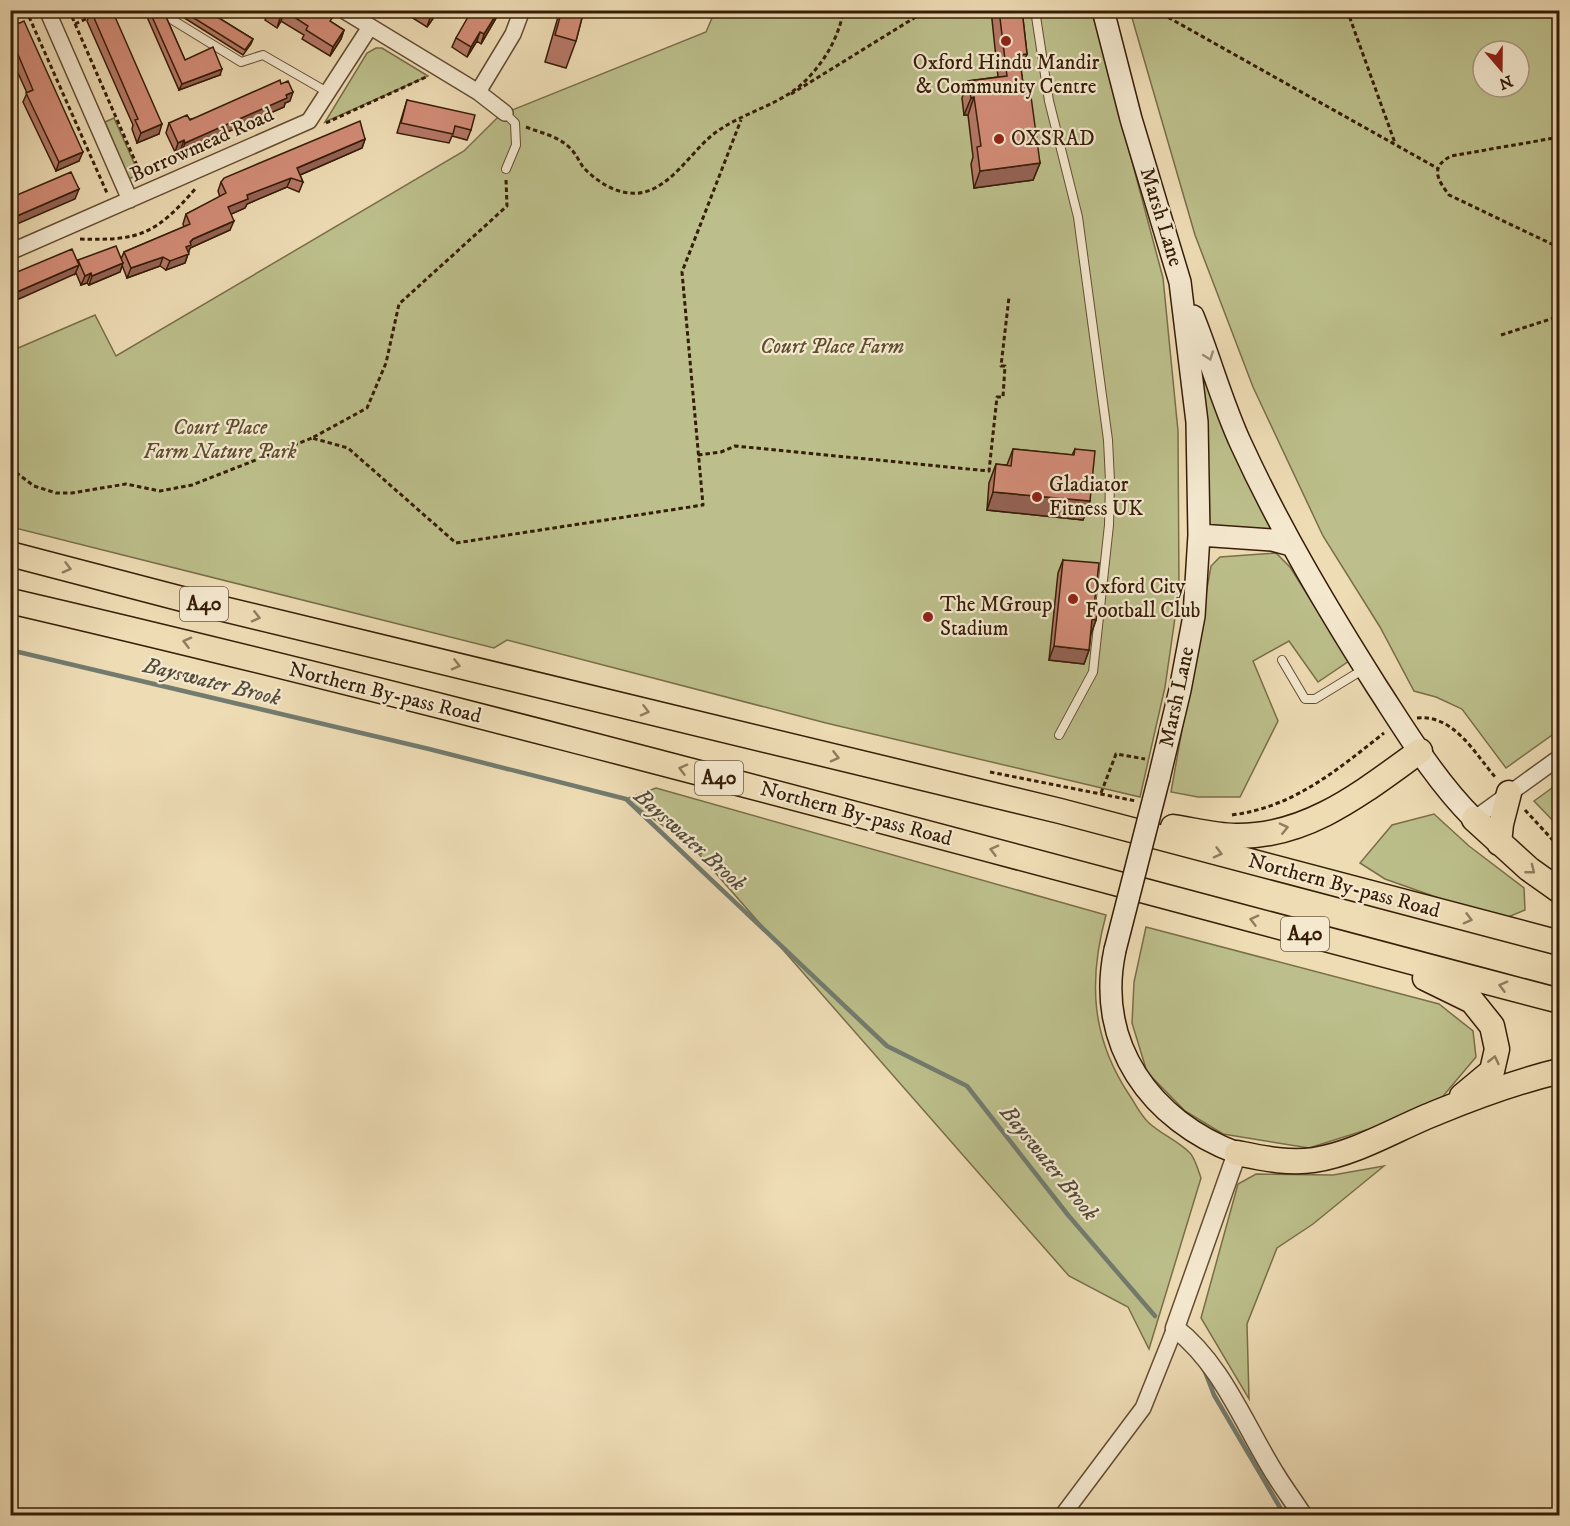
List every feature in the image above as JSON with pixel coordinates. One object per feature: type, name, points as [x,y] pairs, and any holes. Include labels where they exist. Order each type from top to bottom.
[{"type":"highway","name":"Northern By-pass Road","points":[[10,554],[209,605],[1060,812],[1560,943]]},
{"type":"highway","name":"Northern By-pass Road","points":[[10,601],[387,692],[1051,864],[1336,943],[1560,1001]]},
{"type":"highway","points":[[1060,812],[1236,837],[1287,829],[1322,817],[1346,804],[1420,751]]},
{"type":"highway","points":[[1499,843],[1501,824],[1511,796]]},
{"type":"highway","points":[[1474,819],[1499,843],[1560,891]]},
{"type":"highway","points":[[1336,943],[1445,986],[1472,1001],[1492,1026],[1497,1049],[1492,1071],[1475,1088],[1437,1112]]},
{"type":"highway","points":[[1237,1153],[1272,1160],[1314,1160],[1384,1137],[1437,1112],[1534,1077],[1560,1071]]},
{"type":"main road","name":"Marsh Lane","points":[[1103,10],[1131,119],[1180,282],[1197,422],[1199,535],[1194,616],[1161,770],[1115,950],[1110,974],[1111,1006],[1126,1056],[1143,1087],[1187,1129],[1211,1143],[1237,1153]]},
{"type":"main road","points":[[1180,282],[1240,441],[1291,545],[1366,669],[1420,751],[1451,796],[1474,819]]},
{"type":"main road","points":[[1199,535],[1272,540],[1291,545]]},
{"type":"street","points":[[47,10],[130,200]]},
{"type":"street","points":[[343,10],[478,92],[510,118]]},
{"type":"street","points":[[478,92],[513,34],[522,10]]},
{"type":"street","points":[[313,117],[370,27]]},
{"type":"street","name":"Borrowmead Road","points":[[10,252],[313,117]]},
{"type":"street","points":[[1474,819],[1511,796],[1560,757]]},
{"type":"street","points":[[1062,1515],[1143,1408],[1175,1328],[1237,1153]]},
{"type":"street","points":[[1175,1328],[1194,1343],[1209,1362],[1277,1478],[1304,1515]]},
{"type":"lane","points":[[165,10],[171,19],[241,62],[263,55],[329,93]]},
{"type":"lane","points":[[1035,10],[1049,101],[1078,217],[1108,440],[1110,481],[1109,525],[1094,672],[1059,735]]},
{"type":"lane","points":[[506,169],[516,145],[510,118]]},
{"type":"lane","points":[[1282,660],[1305,699],[1315,699],[1366,669]]},
{"type":"path","points":[[26,10],[113,207]]},
{"type":"path","points":[[69,10],[148,191]]},
{"type":"path","points":[[779,101],[807,80],[826,56],[838,36],[844,10]]},
{"type":"path","points":[[510,118],[553,136],[571,149],[584,168],[602,183],[630,193],[652,189],[668,179],[711,136],[779,101],[927,10]]},
{"type":"path","points":[[1155,10],[1437,168]]},
{"type":"path","points":[[1347,10],[1396,144]]},
{"type":"path","points":[[75,24],[97,14]]},
{"type":"path","points":[[313,117],[326,123],[426,78],[434,66]]},
{"type":"path","points":[[312,438],[348,448],[456,543],[703,505],[682,272],[741,120]]},
{"type":"path","points":[[1560,137],[1451,156],[1440,162],[1437,168],[1439,181],[1449,195],[1560,248]]},
{"type":"path","points":[[1554,139],[1560,166]]},
{"type":"path","points":[[10,468],[34,486],[56,493],[72,493],[126,484],[160,491],[192,485],[312,438],[367,408],[386,363],[399,304],[507,206],[506,169]]},
{"type":"path","points":[[66,227],[72,239],[134,237],[156,228],[200,183],[195,171]]},
{"type":"path","points":[[697,455],[721,452],[735,446],[989,471],[997,397],[1002,397],[1005,366],[1001,366],[1009,297]]},
{"type":"path","points":[[1501,335],[1560,316]]},
{"type":"path","points":[[1411,719],[1432,718],[1454,729],[1511,796],[1560,848]]},
{"type":"path","points":[[1224,815],[1258,811],[1302,793],[1328,778],[1391,727]]},
{"type":"path","points":[[1101,793],[1116,754],[1161,770]]},
{"type":"path","points":[[1116,796],[1137,801]]},
{"type":"green space","name":"Court Place Farm","points":[[715,11],[1092,11],[1163,278],[1178,431],[1179,590],[1165,687],[1140,797],[826,723],[507,640],[494,648],[11,527],[11,351],[95,315],[116,356],[464,151],[505,113],[706,32]]},
{"type":"green space","points":[[1130,11],[1559,11],[1559,730],[1506,768],[1462,709],[1436,697],[1414,691],[1380,627],[1323,536],[1253,387],[1195,235]]},
{"type":"green space","points":[[376,48],[382,48],[428,76],[325,122],[367,53]]},
{"type":"green space","points":[[114,118],[139,174],[129,179],[105,122]]},
{"type":"green space","points":[[1198,352],[1274,531],[1211,525],[1206,518]]},
{"type":"green space","points":[[1276,553],[1290,567],[1349,661],[1318,682],[1289,641],[1253,661],[1278,721],[1240,797],[1198,797],[1171,792],[1211,566],[1220,557]]},
{"type":"green space","points":[[1559,783],[1559,827],[1534,801]]},
{"type":"green space","points":[[656,788],[1106,915],[1100,939],[1095,986],[1101,1031],[1107,1053],[1117,1074],[1144,1117],[1190,1153],[1201,1178],[1149,1349],[1128,1307],[1069,1276],[698,853],[702,854],[626,799]]},
{"type":"green space","points":[[1434,814],[1469,846],[1524,888],[1525,910],[1501,920],[1385,879],[1360,863],[1392,825]]},
{"type":"green space","points":[[1146,927],[1439,1004],[1473,1031],[1476,1057],[1439,1101],[1385,1124],[1309,1148],[1223,1134],[1185,1111],[1147,1072],[1132,1023],[1134,982]]},
{"type":"green space","points":[[1384,1166],[1313,1224],[1277,1248],[1247,1324],[1249,1399],[1201,1318],[1238,1184],[1256,1174],[1333,1175]]},
{"type":"building","points":[[92,10],[112,10],[162,124],[141,133],[135,120],[138,119]]},
{"type":"building","points":[[149,10],[163,10],[185,60],[213,47],[222,69],[182,84]]},
{"type":"building","points":[[181,10],[206,10],[253,39],[245,50]]},
{"type":"building","points":[[269,10],[321,10],[333,17],[330,21],[344,30],[333,47],[306,30],[308,26],[285,11],[280,18]]},
{"type":"building","points":[[419,10],[436,10],[430,18]]},
{"type":"building","points":[[472,10],[499,10],[484,34],[480,32],[471,47],[456,38]]},
{"type":"building","points":[[562,10],[584,10],[576,41],[555,35]]},
{"type":"building","points":[[999,10],[1022,10],[1027,54],[1019,55],[1024,90],[1030,89],[1040,163],[980,171],[977,147],[981,146],[974,97],[971,98],[968,81],[1007,76]]},
{"type":"building","points":[[24,21],[83,152],[59,162],[26,93],[33,90],[14,45],[10,47],[10,22],[13,26]]},
{"type":"building","points":[[280,80],[281,84],[288,81],[293,92],[286,95],[287,98],[185,143],[184,140],[178,143],[169,123],[187,115],[190,120]]},
{"type":"building","points":[[407,100],[475,115],[471,130],[455,126],[453,134],[401,123]]},
{"type":"building","points":[[360,121],[365,139],[297,168],[303,182],[291,178],[247,195],[248,199],[228,207],[234,221],[193,239],[190,242],[191,245],[186,247],[189,254],[170,261],[163,257],[131,268],[124,252],[190,224],[186,214],[226,193],[221,182],[224,178]]},
{"type":"building","points":[[71,172],[79,189],[10,219],[10,198]]},
{"type":"building","points":[[116,246],[123,263],[92,276],[91,273],[85,276],[78,260]]},
{"type":"building","points":[[72,249],[79,265],[10,295],[10,275]]},
{"type":"building","points":[[1013,449],[1074,455],[1075,449],[1095,451],[1090,501],[993,492],[996,464],[1011,466]]},
{"type":"building","name":"Oxford City Football Club","points":[[1063,560],[1099,563],[1094,607],[1098,607],[1096,620],[1092,619],[1089,650],[1054,646]]},
{"type":"waterway","name":"Bayswater Brook","points":[[10,650],[429,749],[626,799],[887,1046],[967,1086],[1068,1215],[1155,1316]]},
{"type":"waterway","name":"Bayswater Brook","points":[[1204,1369],[1214,1395],[1285,1516]]},
{"type":"place","name":"Oxford Hindu Mandir & Community Centre","points":[[1006,41]]},
{"type":"place","name":"OXSRAD","points":[[999,139]]},
{"type":"place","name":"Gladiator Fitness UK","points":[[1037,497]]},
{"type":"place","name":"Oxford City Football Club","points":[[1073,599]]},
{"type":"place","name":"The MGroup Stadium","points":[[928,617]]},
{"type":"park label","name":"Court Place Farm Nature Park","points":[[220,440]]}]
